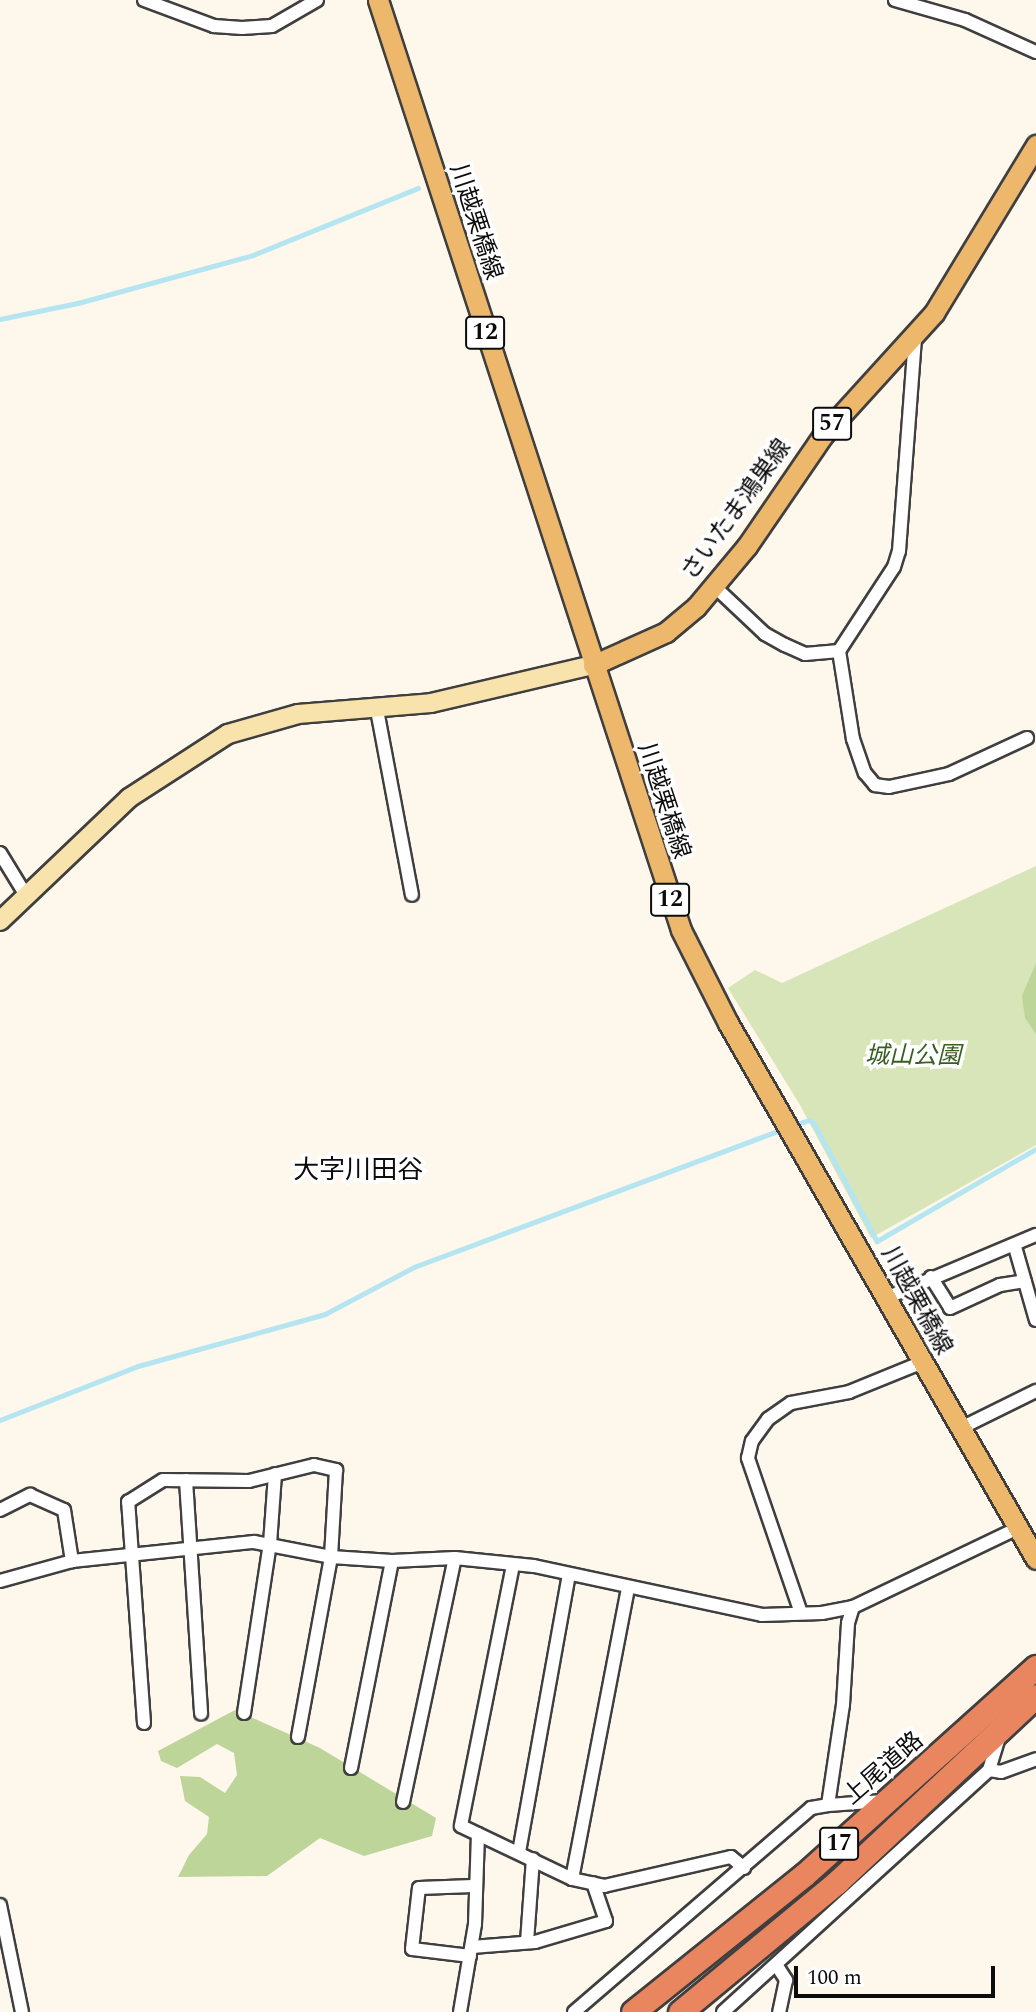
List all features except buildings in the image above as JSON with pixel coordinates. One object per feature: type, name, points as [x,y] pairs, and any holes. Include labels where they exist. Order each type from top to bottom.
[{"type":"highway","name":"上尾道路","points":[[633,2012],[785,1891],[1036,1667]]},
{"type":"highway","name":"上尾道路","points":[[680,2012],[836,1882],[1036,1696]]},
{"type":"main road","name":"川越栗橋線","points":[[378,0],[681,930],[710,991],[1036,1559]]},
{"type":"main road","name":"さいたま鴻巣線","points":[[593,665],[666,632],[714,586],[823,435],[915,337],[954,283],[1036,145]]},
{"type":"street","points":[[144,0],[215,26],[242,29],[272,26],[317,0]]},
{"type":"street","points":[[895,0],[965,20],[1036,52]]},
{"type":"street","points":[[915,337],[899,551],[894,567],[839,651],[853,739],[864,773],[875,785],[889,787],[949,774],[1027,738]]},
{"type":"street","points":[[714,586],[765,634],[785,645],[805,654],[839,651]]},
{"type":"street","points":[[0,921],[129,798],[199,748],[269,719],[377,710],[479,694],[593,665]]},
{"type":"street","points":[[377,710],[412,895]]},
{"type":"street","points":[[0,853],[27,897]]},
{"type":"street","points":[[886,1298],[930,1277],[1015,1247],[1036,1235]]},
{"type":"street","points":[[1015,1247],[1036,1320]]},
{"type":"street","points":[[930,1277],[950,1308],[1000,1285],[1025,1281]]},
{"type":"street","points":[[801,1614],[748,1458],[752,1441],[768,1419],[791,1403],[849,1392],[923,1362]]},
{"type":"street","points":[[961,1428],[1036,1391]]},
{"type":"street","points":[[144,1723],[128,1502],[163,1480],[249,1480],[314,1465],[337,1470],[331,1557],[299,1737]]},
{"type":"street","points":[[243,1713],[270,1544],[275,1474]]},
{"type":"street","points":[[186,1480],[201,1714]]},
{"type":"street","points":[[0,1510],[30,1495],[64,1510],[72,1561]]},
{"type":"street","points":[[0,1581],[72,1561],[231,1541],[270,1544],[331,1557],[392,1561],[455,1558],[513,1565],[569,1574],[762,1615],[801,1614],[853,1607],[1018,1528]]},
{"type":"street","points":[[403,1802],[455,1558]]},
{"type":"street","points":[[351,1768],[392,1561]]},
{"type":"street","points":[[513,1565],[461,1826],[572,1879],[604,1886],[731,1857],[744,1868]]},
{"type":"street","points":[[519,1852],[569,1574]]},
{"type":"street","points":[[572,1879],[628,1588]]},
{"type":"street","points":[[828,1805],[843,1705],[848,1623],[853,1607]]},
{"type":"street","points":[[723,2012],[777,1966],[989,1770],[1002,1728]]},
{"type":"street","points":[[989,1770],[1001,1772],[1036,1759]]},
{"type":"street","points":[[574,2012],[811,1808],[887,1801]]},
{"type":"street","points":[[460,2012],[471,1952],[478,1834]]},
{"type":"street","points":[[527,1942],[533,1859]]},
{"type":"street","points":[[473,1886],[419,1888],[412,1949],[471,1952],[527,1942],[606,1921],[593,1883]]},
{"type":"street","points":[[0,1905],[22,2012]]},
{"type":"street","points":[[777,1966],[786,1980],[779,2012]]},
{"type":"green space","name":"城山公園","points":[[1036,866],[1036,1145],[871,1238],[800,1105],[728,988],[755,970],[782,983]]},
{"type":"green space","points":[[1036,963],[1036,1034],[1025,1018],[1022,996]]},
{"type":"green space","points":[[235,1710],[320,1748],[436,1818],[432,1836],[364,1856],[320,1838],[267,1876],[178,1877],[189,1855],[207,1834],[209,1817],[185,1801],[180,1776],[200,1777],[225,1793],[237,1775],[234,1753],[217,1744],[177,1768],[161,1761],[158,1751]]},
{"type":"waterway","points":[[0,319],[78,303],[253,255],[418,188]]},
{"type":"waterway","points":[[791,1126],[809,1120],[814,1123],[877,1241],[1036,1149]]},
{"type":"waterway","points":[[0,1420],[138,1366],[325,1314],[414,1267],[783,1129]]},
{"type":"district","name":"大字川田谷","points":[[358,1171]]}]
